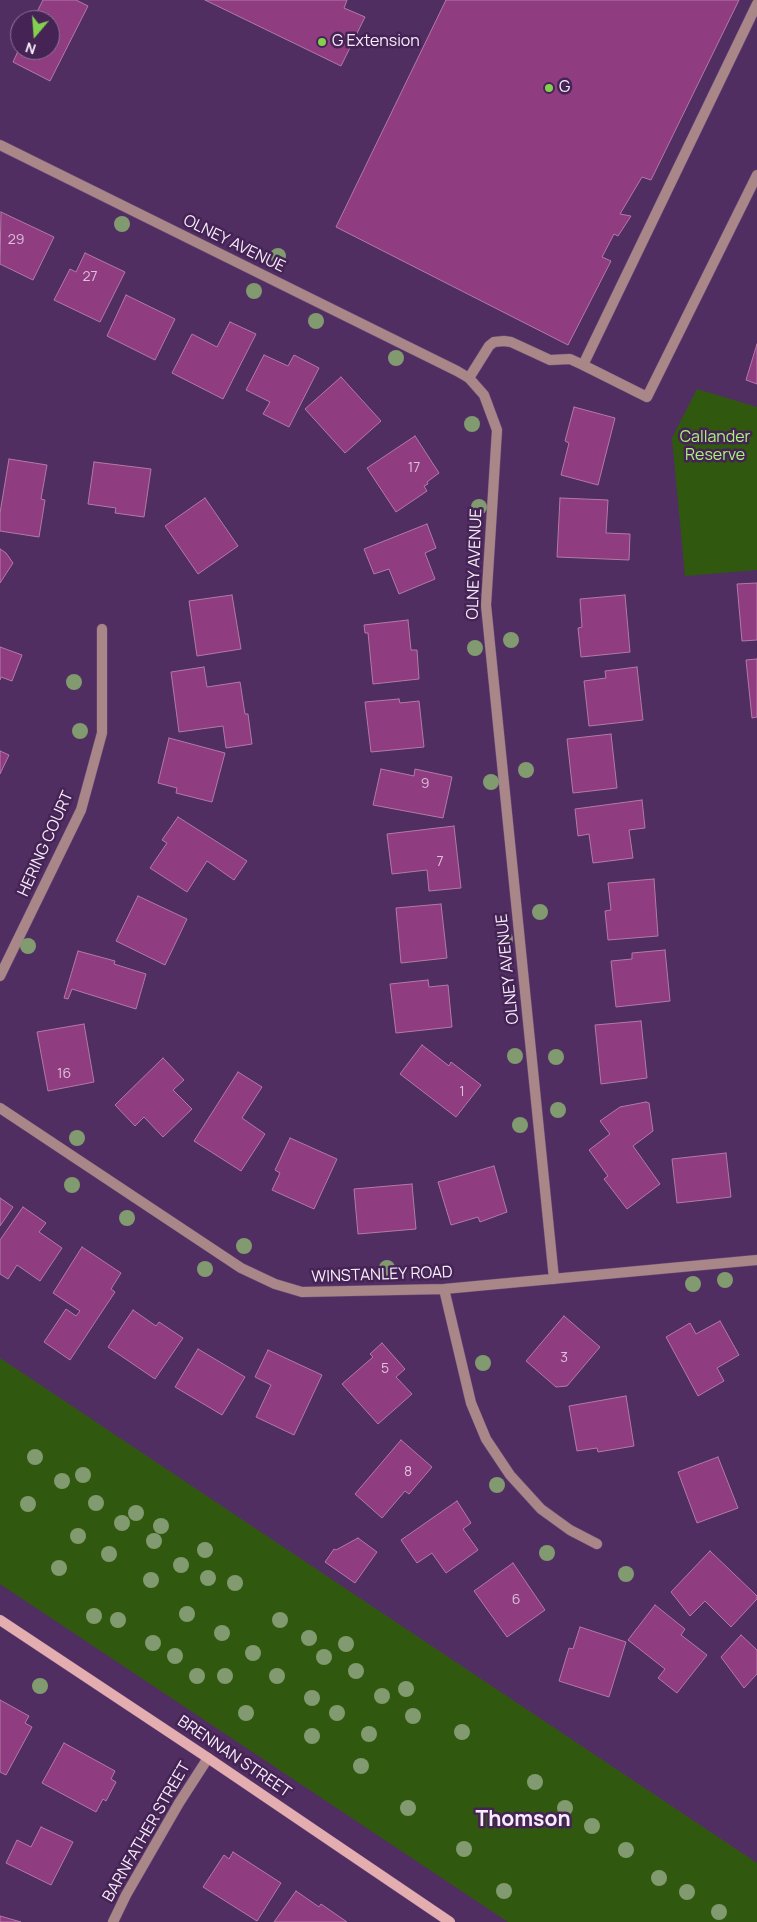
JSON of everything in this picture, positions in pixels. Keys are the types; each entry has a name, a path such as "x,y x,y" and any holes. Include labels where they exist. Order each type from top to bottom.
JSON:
{"main road":[{"name":"BRENNAN STREET","path":"0,1620 450,1922"}],"street":[{"path":"583,365 757,4"},
{"name":"OLNEY AVENUE","path":"0,145 470,378 484,395 497,430 486,605 554,1279"},
{"path":"470,378 489,346 494,342 504,340 550,360 570,359 647,397 757,176"},
{"name":"HERING COURT","path":"0,976 81,810 102,733 102,629"},
{"name":"WINSTANLEY ROAD","path":"0,1108 241,1268 275,1284 302,1292 444,1289 757,1260"},
{"path":"444,1289 470,1403 486,1439 510,1475 541,1509 570,1530 597,1544"},
{"name":"BARNFATHER STREET","path":"113,1922 126,1895 170,1819 208,1758"}],"green space":[{"name":"Callander Reserve","path":"697,389 757,407 757,570 685,576 672,438"},
{"path":"0,1358 757,1863 757,1922 508,1922 0,1584"}],"building":[{"path":"43,0 76,0 88,6 50,81 13,62 14,60 60,60 60,10 38,10"},
{"name":"G Extension","path":"205,0 347,0 344,8 365,17 341,66"},
{"name":"G","path":"446,0 739,0 651,180 642,177 620,214 631,216 618,236 614,234 602,257 611,261 568,345 336,227"},
{"path":"1,212 54,237 33,280 0,264"},
{"path":"85,253 125,272 100,322 54,300 70,269 76,272"},
{"path":"126,295 175,319 155,360 107,336"},
{"path":"230,322 256,334 223,399 172,373 192,334 217,347"},
{"path":"757,344 757,384 746,380"},
{"path":"264,355 288,366 294,355 319,368 289,427 263,414 270,402 246,390"},
{"path":"341,377 381,421 345,453 305,409"},
{"path":"574,407 615,418 598,485 561,475 569,443 565,441"},
{"path":"415,436 439,473 424,486 427,491 396,512 367,468"},
{"path":"9,459 47,465 41,499 45,500 39,537 0,531 0,513"},
{"path":"94,462 151,469 144,517 115,513 116,508 88,504"},
{"path":"205,498 238,546 198,574 165,526"},
{"path":"560,498 608,500 606,533 630,534 629,560 557,557"},
{"path":"427,524 436,548 425,553 435,579 399,594 389,569 374,574 364,549"},
{"path":"0,549 6,553 13,563 0,583"},
{"path":"757,583 757,640 742,641 737,584"},
{"path":"232,595 241,649 197,656 189,601"},
{"path":"625,595 630,652 581,657 578,628 582,627 580,599"},
{"path":"408,620 411,650 417,650 419,679 373,684 368,633 365,633 364,625"},
{"path":"0,647 22,655 12,681 1,677 0,680"},
{"path":"757,659 757,717 752,718 746,660"},
{"path":"204,667 207,687 240,682 245,714 248,714 252,744 226,748 223,726 179,732 171,672"},
{"path":"637,667 643,720 589,726 584,681 606,678 605,671"},
{"path":"399,699 400,703 419,701 424,747 371,752 365,702"},
{"path":"611,734 617,788 573,793 567,739"},
{"path":"169,738 225,753 212,802 176,793 177,788 158,783"},
{"path":"0,751 9,755 0,774"},
{"path":"381,769 414,776 415,769 452,777 443,818 373,805"},
{"path":"642,800 645,828 629,830 633,858 593,863 589,834 578,836 575,809"},
{"path":"178,817 247,861 234,880 207,861 187,892 150,868 167,843 162,840"},
{"path":"454,826 461,888 429,891 427,870 392,874 387,834"},
{"path":"654,879 658,936 608,940 605,911 611,910 608,883"},
{"path":"138,896 187,919 165,965 116,941"},
{"path":"441,904 447,958 401,963 396,908"},
{"path":"665,950 670,1001 616,1007 611,961 632,959 632,953"},
{"path":"78,951 115,961 114,964 146,974 136,1009 72,989 68,999 64,998"},
{"path":"428,980 429,987 448,985 452,1027 396,1033 390,984"},
{"path":"641,1021 647,1078 601,1084 595,1025"},
{"path":"84,1024 94,1082 48,1091 37,1032"},
{"path":"422,1045 449,1066 451,1062 481,1085 456,1117 400,1074"},
{"path":"163,1058 184,1080 173,1090 192,1109 163,1137 144,1117 135,1126 115,1105"},
{"path":"238,1072 262,1087 242,1118 265,1134 241,1171 194,1141"},
{"path":"649,1103 653,1131 633,1146 660,1184 627,1209 604,1179 608,1176 589,1150 610,1134 600,1121 620,1107"},
{"path":"290,1138 337,1159 314,1209 272,1190 280,1173 275,1170"},
{"path":"726,1153 731,1197 677,1203 672,1159"},
{"path":"494,1166 507,1212 480,1222 478,1217 451,1225 438,1182"},
{"path":"412,1184 416,1229 358,1234 354,1189"},
{"path":"0,1198 13,1207 0,1226"},
{"path":"23,1207 46,1223 39,1232 62,1248 40,1281 17,1265 8,1279 0,1274 0,1240"},
{"path":"82,1247 121,1273 111,1289 115,1292 70,1360 44,1342 66,1309 76,1316 80,1311 53,1293"},
{"path":"133,1310 156,1326 159,1322 183,1338 155,1379 108,1347"},
{"path":"564,1316 600,1347 567,1386 556,1387 526,1361"},
{"path":"720,1321 739,1355 717,1368 724,1381 698,1396 666,1337 690,1323 696,1334"},
{"path":"382,1343 405,1369 396,1377 412,1394 378,1424 342,1384 373,1357 370,1354"},
{"path":"198,1349 245,1377 222,1415 175,1387"},
{"path":"268,1350 322,1375 294,1435 256,1417 271,1385 255,1377"},
{"path":"626,1396 634,1446 598,1452 597,1448 577,1451 569,1406"},
{"path":"401,1440 432,1467 409,1494 405,1491 382,1518 355,1494"},
{"path":"718,1457 738,1508 697,1523 678,1472"},
{"path":"457,1501 471,1523 463,1529 478,1550 446,1573 432,1553 417,1563 401,1540"},
{"path":"358,1538 377,1552 355,1583 325,1562 334,1549 336,1550"},
{"path":"710,1551 757,1596 757,1599 731,1627 705,1601 690,1616 671,1592"},
{"path":"513,1563 545,1610 507,1637 474,1591"},
{"path":"655,1605 685,1629 681,1635 707,1655 677,1693 658,1678 665,1669 628,1640"},
{"path":"580,1627 626,1642 609,1697 559,1681 569,1648 573,1649"},
{"path":"741,1635 757,1650 757,1674 744,1688 721,1657"},
{"path":"0,1700 29,1716 25,1723 32,1727 6,1775 0,1772"},
{"path":"64,1743 115,1771 111,1779 116,1782 106,1801 103,1799 96,1812 42,1783"},
{"path":"41,1827 73,1842 51,1885 6,1863 17,1840 31,1847"},
{"path":"233,1852 281,1883 257,1921 203,1887 224,1855 229,1859"},
{"path":"296,1891 319,1907 321,1904 347,1922 274,1922"},
{"path":"0,1916 21,1922 0,1922"}],"place":[{"name":"G Extension","path":"322,42"},
{"name":"G","path":"549,88"}],"district":[{"name":"Thomson","path":"523,1820"}]}
